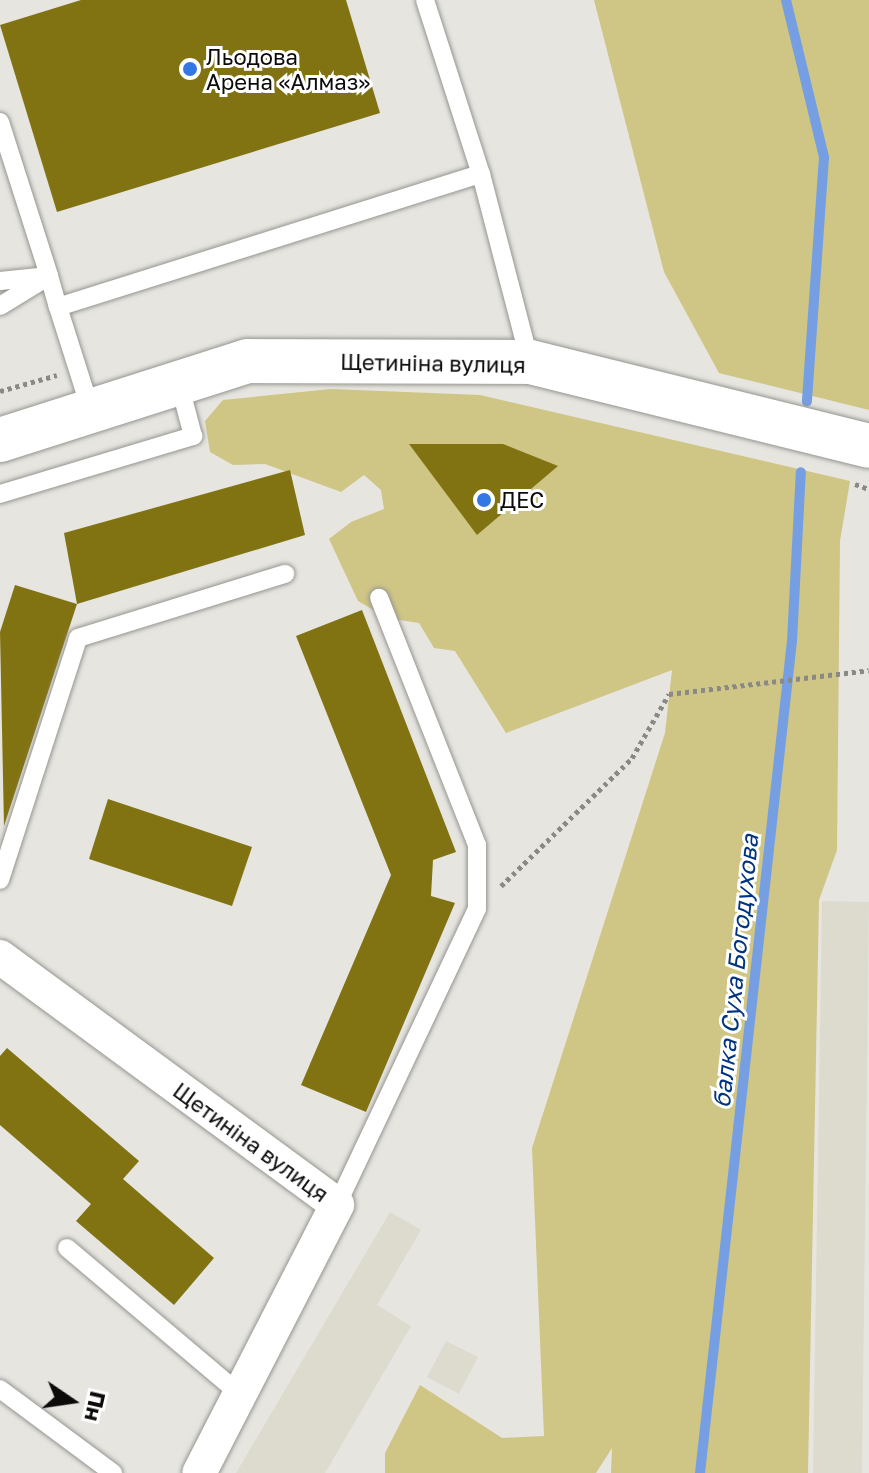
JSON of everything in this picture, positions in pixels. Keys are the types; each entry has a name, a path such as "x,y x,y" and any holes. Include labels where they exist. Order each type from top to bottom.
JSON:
{"street":[{"name":"Щетиніна вулиця","path":"0,440 248,361 530,362 869,446"},
{"name":"Щетиніна вулиця","path":"0,957 337,1205 242,1396 199,1473"}],"lane":[{"path":"425,0 481,174 530,362"},
{"path":"0,122 91,411"},
{"path":"58,307 481,174"},
{"path":"0,281 49,276"},
{"path":"0,306 49,276"},
{"path":"0,494 193,436 179,383"},
{"path":"0,880 78,638 285,574"},
{"path":"337,1205 477,909 477,845 379,598"},
{"path":"67,1248 242,1396"},
{"path":"0,1389 113,1473"}],"path":[{"path":"0,391 61,374 56,361"},
{"path":"477,909 632,758 669,694 869,670"}],"shaded area":[{"path":"594,0 869,0 869,410 719,373 664,272"},
{"path":"331,389 480,395 850,481 840,541 837,850 819,900 808,1473 611,1473 612,1448 596,1473 385,1473 385,1453 420,1385 502,1438 544,1436 532,1148 665,733 672,670 506,733 455,651 434,648 419,623 387,618 358,601 329,539 351,522 384,509 381,490 364,475 341,492 265,464 233,465 210,452 205,421 223,400"},
{"path":"822,901 869,902 862,1473 813,1473"},
{"path":"390,1212 421,1230 377,1305 411,1326 325,1473 236,1473"},
{"path":"446,1341 478,1357 459,1394 427,1377"}],"building":[{"name":"Льодова Арена «Алмаз»","path":"81,0 346,0 380,113 57,212 0,25"},
{"name":"ДЕС","path":"409,444 503,444 558,466 477,535"},
{"path":"290,470 305,535 77,604 64,533"},
{"path":"15,585 77,604 4,826 0,632"},
{"path":"362,610 456,852 433,860 431,896 455,903 366,1112 301,1085 391,875 296,636"},
{"path":"108,799 252,847 232,906 89,859"},
{"path":"7,1048 139,1161 123,1179 214,1258 174,1305 76,1221 91,1204 0,1125 0,1056"}],"waterway":[{"name":"балка Суха Богодухова","path":"786,0 824,157 807,401"},
{"name":"балка Суха Богодухова","path":"700,1473 792,641 801,472"}],"place":[{"name":"Льодова Арена «Алмаз»","path":"190,69"},
{"name":"ДЕС","path":"484,500"}]}
